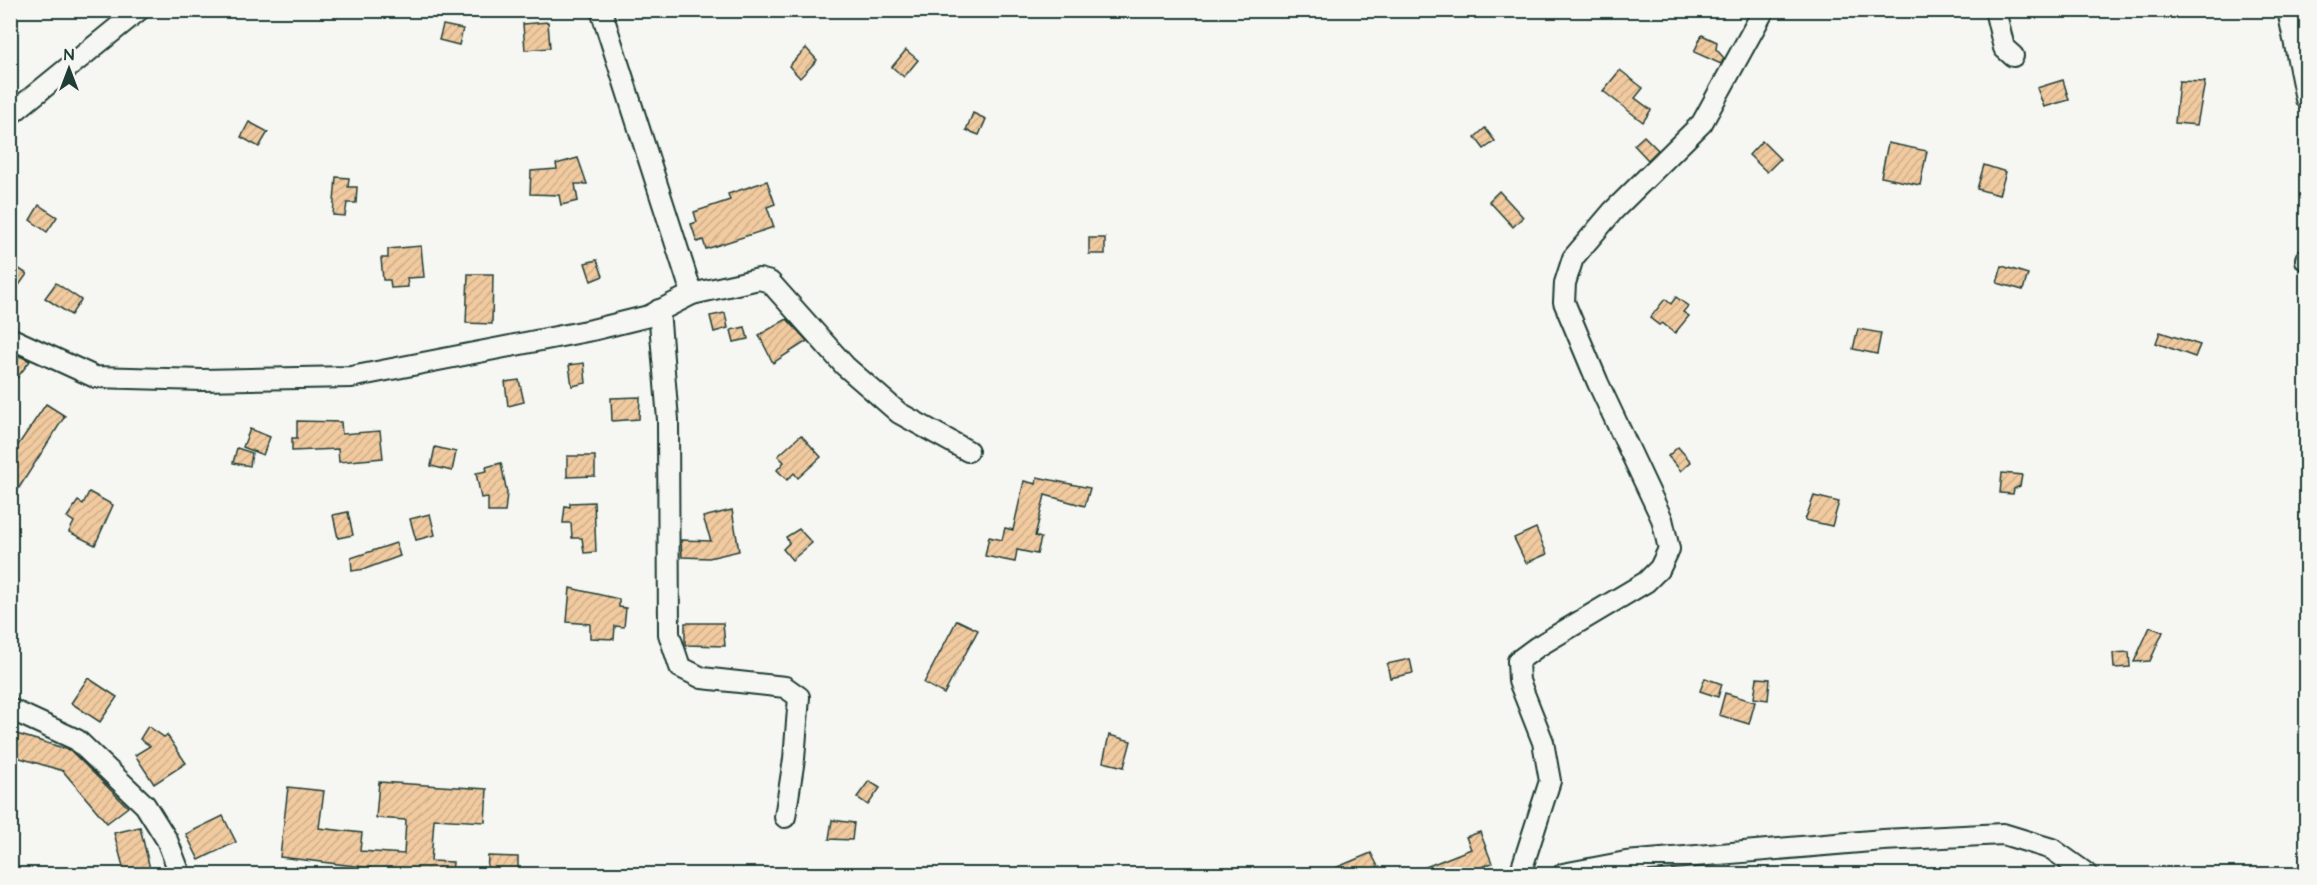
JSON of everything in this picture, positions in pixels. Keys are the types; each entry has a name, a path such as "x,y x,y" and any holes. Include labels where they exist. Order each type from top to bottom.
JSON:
{"street":[{"path":"10,115 140,10"},
{"path":"601,10 692,294"},
{"path":"1520,874 1550,781 1543,742 1519,681 1518,661 1536,647 1646,582 1660,568 1670,549 1662,519 1598,382 1564,302 1565,283 1573,258 1606,219 1702,123 1764,10"},
{"path":"1995,10 2004,48 2013,56"},
{"path":"2288,10 2307,99"},
{"path":"10,338 95,377 202,380 351,377 592,330 659,310 692,294 759,279 771,282 844,366 899,413 968,451"},
{"path":"659,310 668,420 669,634 680,668 702,678 785,687 800,697 785,817"},
{"path":"10,709 77,740 145,805 167,840 180,874"},
{"path":"1563,874 1626,862 1883,840 2003,834 2052,849 2088,874"}],"building":[{"path":"548,22 550,48 525,50 523,24"},
{"path":"443,25 463,29 459,45 439,40"},
{"path":"1702,35 1717,42 1716,49 1724,58 1721,64 1694,52"},
{"path":"806,48 817,60 800,78 789,66"},
{"path":"906,50 918,60 904,77 892,67"},
{"path":"1620,70 1643,88 1635,98 1651,110 1643,122 1603,91"},
{"path":"2063,80 2069,100 2044,107 2037,88"},
{"path":"2179,81 2205,82 2197,125 2175,123"},
{"path":"973,113 986,119 979,135 966,130"},
{"path":"249,122 268,132 259,147 241,137"},
{"path":"1485,128 1495,141 1484,149 1475,137"},
{"path":"1644,136 1658,150 1648,160 1634,145"},
{"path":"1762,141 1780,159 1767,172 1749,155"},
{"path":"1888,143 1927,151 1920,185 1881,177"},
{"path":"578,158 587,184 575,184 578,201 561,205 559,195 530,194 531,171 557,169 556,164"},
{"path":"1984,165 2006,172 1999,195 1977,189"},
{"path":"336,177 349,178 348,187 357,187 356,203 347,203 345,216 333,215"},
{"path":"767,181 775,204 767,207 774,227 706,249 703,240 697,242 691,224 697,222 694,212 730,200 728,194"},
{"path":"1499,191 1523,217 1513,227 1489,201"},
{"path":"39,205 57,217 47,232 30,220"},
{"path":"1089,238 1105,238 1105,254 1089,254"},
{"path":"421,246 424,277 407,278 408,287 391,288 390,280 383,280 381,258 388,258 388,249"},
{"path":"597,260 603,276 591,281 585,263"},
{"path":"10,263 27,274 10,298"},
{"path":"2002,266 2028,274 2023,290 1997,283"},
{"path":"468,274 493,274 492,324 466,323"},
{"path":"56,283 81,300 71,315 45,298"},
{"path":"1676,297 1688,306 1683,312 1689,316 1675,333 1662,323 1659,325 1650,318 1665,299 1671,304"},
{"path":"725,313 728,328 714,332 710,316"},
{"path":"787,319 807,341 773,363 759,335"},
{"path":"745,327 748,339 734,342 731,330"},
{"path":"1858,329 1881,333 1877,354 1853,349"},
{"path":"2160,332 2200,345 2195,357 2156,343"},
{"path":"10,351 30,361 10,387"},
{"path":"584,363 586,383 572,386 569,365"},
{"path":"519,380 524,402 508,406 505,382"},
{"path":"640,397 639,419 612,421 611,398"},
{"path":"46,404 65,416 10,502 10,457"},
{"path":"297,421 341,422 342,434 380,431 383,458 339,462 338,449 292,451 292,438 297,438"},
{"path":"250,429 270,437 263,455 243,447"},
{"path":"801,435 821,457 798,478 794,473 787,480 777,470 784,462 778,456"},
{"path":"435,447 456,452 452,471 431,466"},
{"path":"1678,447 1691,462 1681,471 1668,456"},
{"path":"237,448 252,453 250,466 233,463"},
{"path":"567,456 595,456 595,476 567,477"},
{"path":"501,463 507,493 505,512 488,512 488,497 481,498 476,473 487,471 486,467"},
{"path":"2002,473 2022,475 2020,486 2014,489 2013,494 2000,493"},
{"path":"1037,477 1090,488 1085,506 1045,495 1035,536 1041,538 1037,554 1017,550 1015,562 985,556 989,537 1002,540 1005,528 1013,530 1024,481 1036,484"},
{"path":"89,492 113,505 95,545 69,532 74,522 67,517 78,501 83,504"},
{"path":"1814,496 1839,502 1832,526 1805,520"},
{"path":"594,502 596,552 584,553 582,538 572,538 571,523 563,523 565,506 570,507 570,503"},
{"path":"732,510 739,551 709,558 682,557 681,540 711,541 703,517"},
{"path":"348,512 353,535 338,538 333,515"},
{"path":"430,514 435,535 416,540 410,519"},
{"path":"1536,528 1547,554 1526,563 1514,538"},
{"path":"799,529 812,543 792,560 783,549 789,543 786,537"},
{"path":"396,543 400,556 365,569 352,571 351,558"},
{"path":"570,588 619,599 619,607 626,608 624,627 615,626 614,639 590,638 590,624 567,622"},
{"path":"957,620 978,630 944,694 924,683"},
{"path":"685,623 723,623 725,646 685,645"},
{"path":"2150,627 2163,632 2150,661 2134,662"},
{"path":"2129,652 2130,667 2114,668 2113,653"},
{"path":"1410,659 1413,673 1390,678 1387,664"},
{"path":"88,678 117,697 100,722 71,703"},
{"path":"1705,678 1722,684 1718,697 1700,691"},
{"path":"1757,678 1770,679 1768,700 1754,698"},
{"path":"1725,693 1755,702 1749,724 1719,715"},
{"path":"148,726 164,737 167,735 186,763 154,784 135,755 150,746 140,739"},
{"path":"10,732 70,750 128,807 107,823 63,771 10,755"},
{"path":"1109,735 1131,741 1124,767 1103,762"},
{"path":"869,781 880,788 868,805 857,797"},
{"path":"379,782 487,789 485,822 434,819 431,861 453,862 452,874 370,874 371,868 280,857 288,787 324,791 319,828 362,833 360,851 404,854 406,820 376,818"},
{"path":"223,816 236,842 199,860 186,834"},
{"path":"832,820 854,823 852,840 829,839"},
{"path":"140,827 150,869 125,874 114,833"},
{"path":"1480,832 1492,863 1464,874 1408,874 1471,849 1466,837"},
{"path":"1371,853 1382,874 1321,874"},
{"path":"488,856 518,857 518,874 487,874"}]}
